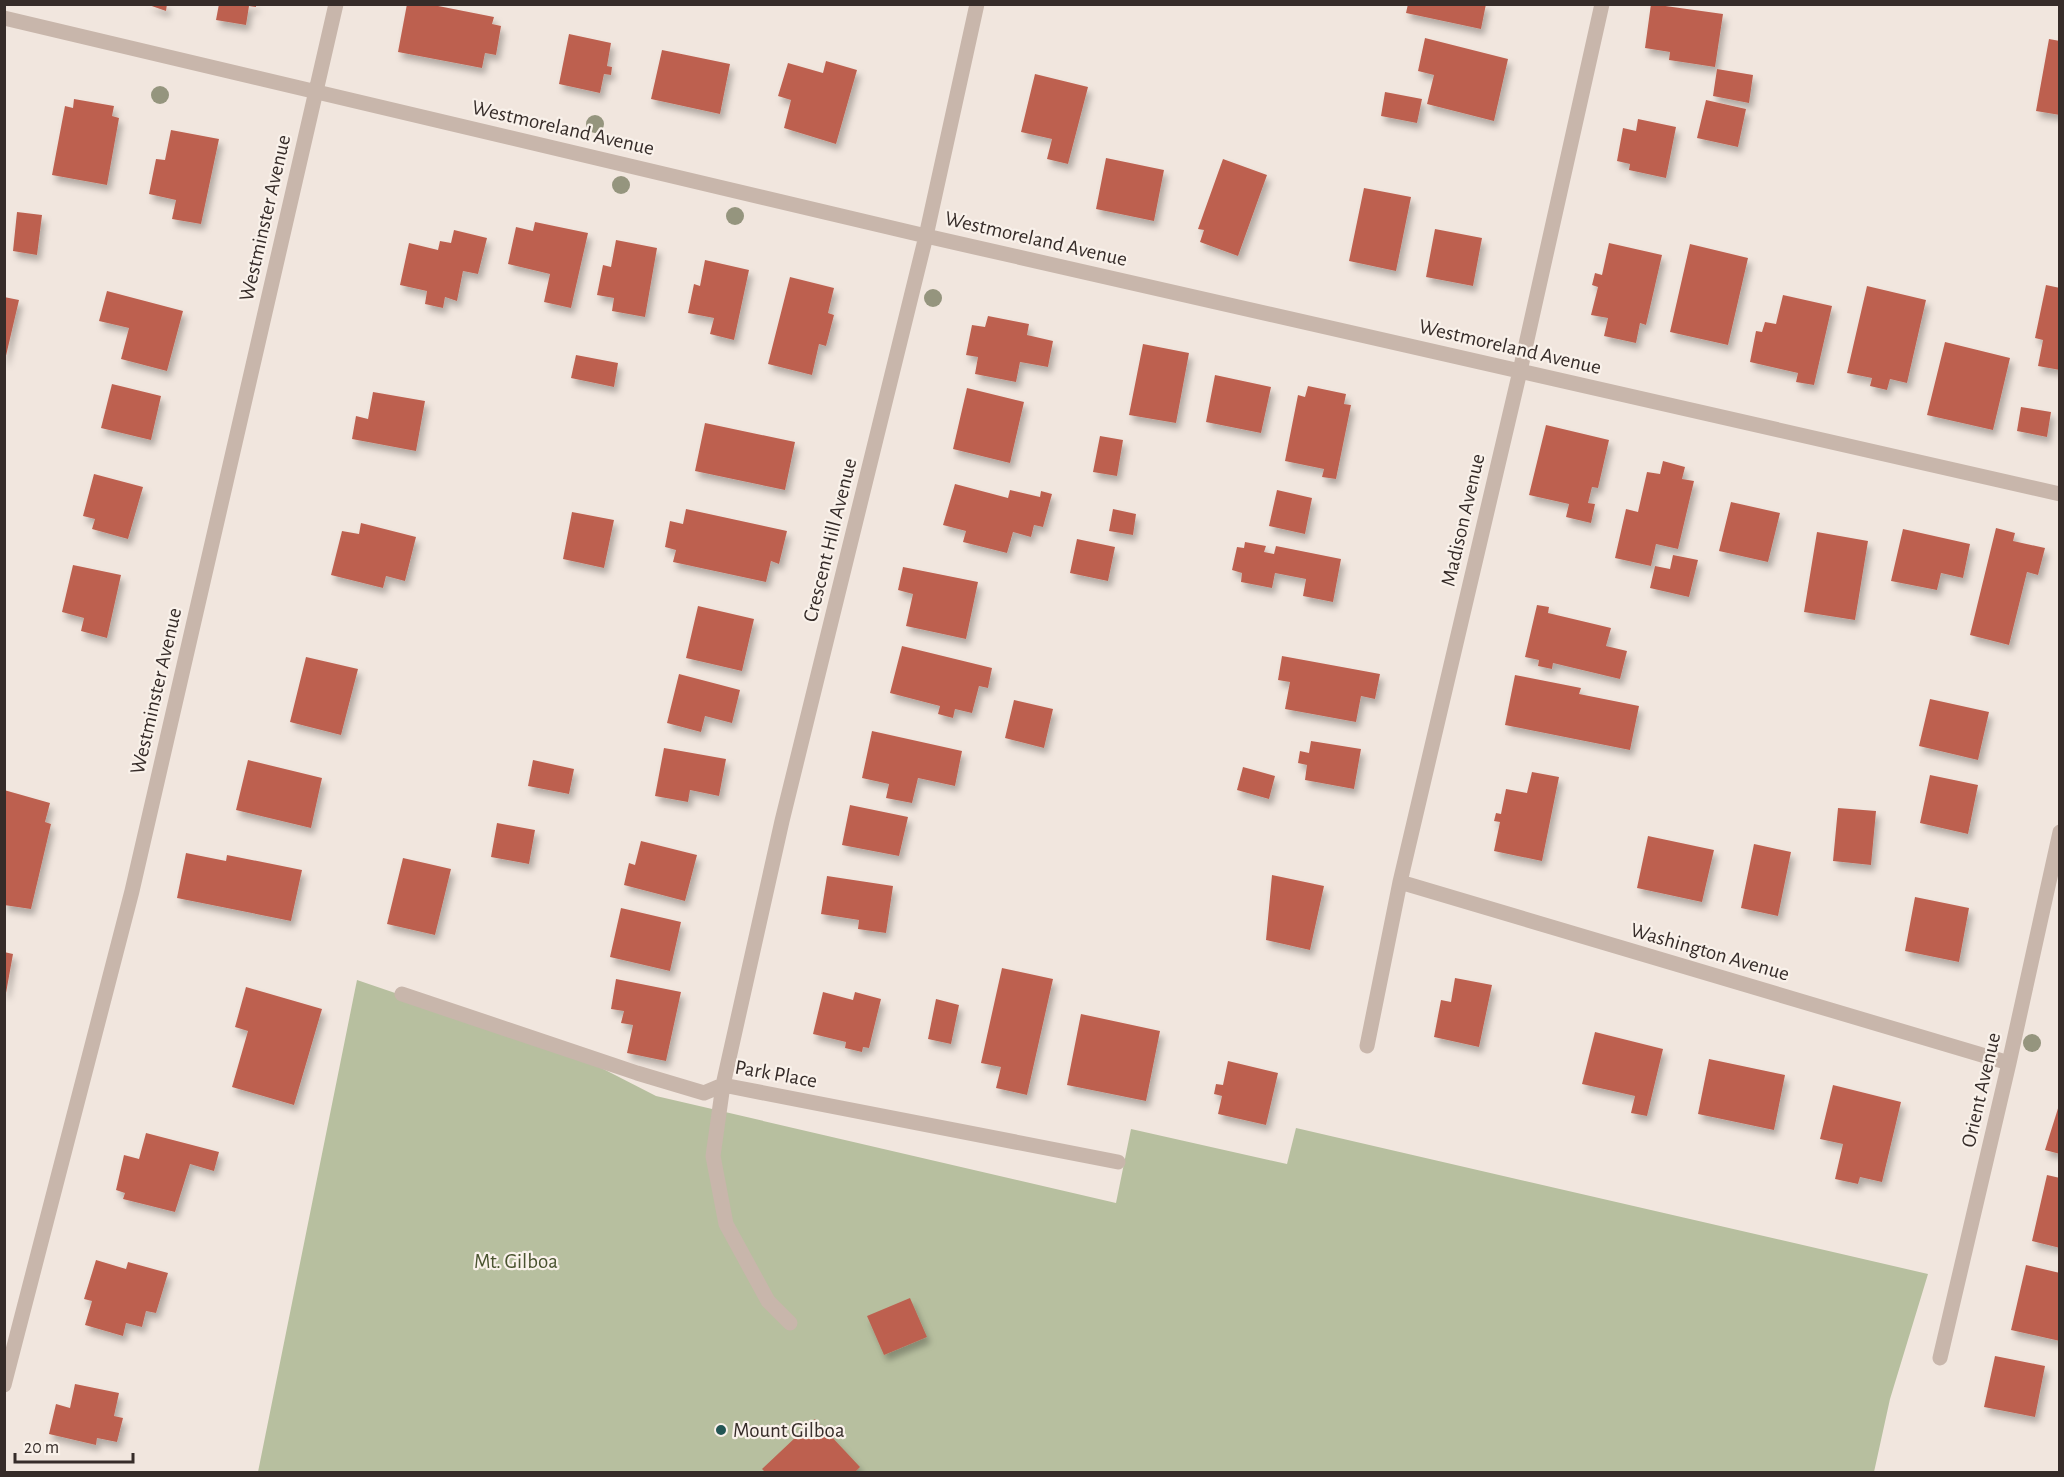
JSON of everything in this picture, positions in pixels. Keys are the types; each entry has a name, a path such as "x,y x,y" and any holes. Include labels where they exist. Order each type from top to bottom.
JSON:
{"street":[{"name":"Westminster Avenue","path":"4,1385 132,891 336,4"},
{"name":"Crescent Hill Avenue","path":"790,1323 768,1301 726,1224 713,1156 723,1085 782,821 926,236 977,4"},
{"name":"Madison Avenue","path":"1367,1046 1400,882 1520,371 1602,4"},
{"name":"Westmoreland Avenue","path":"4,18 926,236 2060,494"},
{"name":"Orient Avenue","path":"1940,1358 2060,832"},
{"name":"Washington Avenue","path":"1400,882 2009,1063"},
{"name":"Park Place","path":"402,994 637,1073 704,1093 723,1085 1118,1162"}],"green space":[{"name":"Mt. Gilboa","path":"357,980 574,1054 656,1096 1116,1203 1131,1129 1287,1164 1296,1128 1928,1274 1890,1399 1874,1472 258,1472"}],"building":[{"path":"146,4 167,4 166,11"},
{"path":"219,4 256,4 256,7 249,6 246,25 216,20"},
{"path":"407,4 428,4 494,17 492,24 501,26 496,55 485,53 482,68 398,52"},
{"path":"1408,4 1486,4 1481,29 1406,13"},
{"path":"1651,4 1723,14 1715,67 1669,60 1670,52 1645,48"},
{"path":"569,34 611,43 607,66 612,67 611,75 604,74 600,93 559,84"},
{"path":"1425,38 1508,59 1494,121 1427,104 1434,75 1418,71"},
{"path":"2049,39 2060,41 2060,115 2036,111"},
{"path":"662,50 730,64 720,114 651,99"},
{"path":"826,61 857,70 836,144 784,128 791,100 778,96 788,63 823,73"},
{"path":"1717,69 1753,75 1749,103 1713,96"},
{"path":"1035,74 1088,87 1068,164 1047,159 1052,139 1021,132"},
{"path":"1385,92 1422,99 1417,123 1381,116"},
{"path":"74,99 114,106 112,116 119,118 107,185 52,175 65,106 73,108"},
{"path":"1706,100 1746,109 1738,147 1697,138"},
{"path":"1638,119 1676,127 1666,178 1629,170 1630,164 1617,161 1623,128 1636,131"},
{"path":"171,130 219,139 201,224 172,219 176,200 149,194 156,159 165,160"},
{"path":"1106,158 1164,170 1154,221 1096,209"},
{"path":"1223,159 1267,175 1238,256 1200,242 1204,230 1198,229"},
{"path":"1364,188 1411,197 1396,271 1349,261"},
{"path":"17,212 42,215 37,255 13,251"},
{"path":"535,222 588,233 571,308 544,302 550,274 508,264 516,227 533,231"},
{"path":"1435,229 1482,238 1473,286 1426,277"},
{"path":"454,230 487,238 478,274 463,271 457,301 445,297 443,308 425,304 427,291 400,285 409,243 438,250 440,241 451,243"},
{"path":"616,240 657,248 645,317 612,311 614,298 597,295 603,265 611,267"},
{"path":"1609,243 1662,255 1646,325 1640,323 1636,343 1604,336 1608,318 1591,315 1598,287 1592,285 1595,273 1602,275"},
{"path":"1690,244 1748,258 1728,345 1670,332"},
{"path":"705,260 749,270 734,340 710,334 714,318 688,313 694,284 700,286"},
{"path":"790,277 834,288 828,313 834,315 826,346 819,344 812,375 768,364"},
{"path":"2046,285 2060,288 2060,370 2038,366 2043,340 2035,338"},
{"path":"1867,286 1926,300 1907,383 1890,379 1887,390 1870,386 1872,378 1847,373"},
{"path":"107,291 183,311 167,371 121,359 129,328 99,321"},
{"path":"1783,295 1832,306 1814,385 1796,382 1798,373 1750,362 1756,331 1762,332 1765,322 1776,324"},
{"path":"4,297 19,300 5,360 4,360"},
{"path":"988,316 1029,324 1027,335 1053,341 1048,367 1020,362 1016,382 975,374 978,357 966,355 972,325 985,327"},
{"path":"1945,342 2010,358 1993,430 1927,415"},
{"path":"1143,344 1189,353 1176,423 1129,415"},
{"path":"576,355 618,363 614,387 571,378"},
{"path":"1215,375 1271,387 1261,433 1206,422"},
{"path":"112,384 161,396 151,440 101,428"},
{"path":"1308,386 1346,394 1344,404 1351,405 1336,479 1322,477 1324,469 1285,461 1298,395 1305,397"},
{"path":"967,388 1024,402 1010,463 953,449"},
{"path":"373,392 425,401 416,451 352,439 356,416 368,419"},
{"path":"2021,407 2051,412 2047,437 2017,431"},
{"path":"705,423 795,442 785,490 695,471"},
{"path":"1546,425 1609,440 1598,488 1592,487 1588,503 1595,504 1591,523 1566,517 1569,504 1529,495"},
{"path":"1100,436 1123,440 1117,476 1093,472"},
{"path":"1663,461 1685,467 1682,479 1694,481 1678,549 1656,544 1651,566 1615,558 1626,509 1638,512 1647,472 1660,474"},
{"path":"94,474 143,487 128,539 92,529 95,519 83,516"},
{"path":"955,484 1008,498 1010,490 1040,497 1041,491 1052,494 1043,527 1034,525 1031,537 1013,532 1007,553 963,542 966,531 943,525"},
{"path":"1277,490 1312,498 1305,534 1269,526"},
{"path":"1731,502 1780,513 1768,562 1719,551"},
{"path":"686,509 787,531 779,564 771,561 766,582 673,562 676,550 665,547 670,521 683,524"},
{"path":"1113,509 1136,514 1133,535 1109,531"},
{"path":"572,512 614,520 604,568 563,559"},
{"path":"361,523 416,537 405,581 386,576 383,588 331,575 342,531 359,534"},
{"path":"1996,528 2015,533 2013,541 2045,548 2038,575 2027,572 2009,645 1970,635"},
{"path":"1903,529 1970,544 1963,578 1941,573 1937,590 1891,581"},
{"path":"1817,532 1868,541 1855,620 1804,612"},
{"path":"1077,539 1115,547 1108,581 1070,573"},
{"path":"1245,542 1266,546 1264,552 1274,554 1276,546 1341,559 1333,602 1303,596 1306,579 1275,573 1272,588 1241,582 1242,573 1232,570 1237,547 1244,548"},
{"path":"1673,555 1698,560 1689,597 1650,588 1655,566 1670,569"},
{"path":"73,565 121,575 107,638 81,631 84,618 62,612"},
{"path":"903,567 978,582 966,639 906,626 913,594 898,590"},
{"path":"1537,605 1549,607 1548,613 1611,628 1606,646 1627,651 1620,679 1553,663 1552,669 1538,666 1539,660 1525,657"},
{"path":"698,606 754,619 742,671 686,658"},
{"path":"902,646 992,668 988,688 979,686 972,713 955,709 953,718 938,714 940,706 890,693"},
{"path":"1282,656 1380,674 1375,699 1361,696 1356,722 1285,709 1290,682 1278,680"},
{"path":"306,657 358,669 341,735 290,722"},
{"path":"679,674 740,690 732,723 705,716 701,732 667,723"},
{"path":"1515,675 1581,688 1579,694 1639,706 1630,750 1505,725"},
{"path":"1930,699 1989,712 1978,760 1919,746"},
{"path":"1014,700 1053,709 1044,748 1005,738"},
{"path":"872,731 962,751 955,786 918,778 912,803 886,798 889,784 862,778"},
{"path":"1311,741 1361,749 1354,789 1305,780 1307,765 1298,763 1300,751 1309,753"},
{"path":"664,748 726,759 719,796 690,790 688,802 655,796"},
{"path":"248,760 322,778 311,828 236,810"},
{"path":"533,760 574,769 569,794 528,786"},
{"path":"1243,767 1275,776 1269,799 1237,790"},
{"path":"1532,772 1559,777 1542,861 1494,851 1500,822 1494,821 1496,813 1501,814 1506,789 1527,793"},
{"path":"1930,775 1978,785 1968,834 1920,823"},
{"path":"4,790 50,803 45,822 51,824 31,909 4,905"},
{"path":"850,805 908,817 899,856 842,845"},
{"path":"1838,808 1876,811 1871,865 1833,861"},
{"path":"497,823 535,830 529,864 491,857"},
{"path":"1648,836 1714,850 1702,902 1637,888"},
{"path":"641,841 697,855 685,901 624,885 629,863 635,865"},
{"path":"1754,844 1791,852 1778,916 1741,908"},
{"path":"186,853 226,861 227,855 302,870 291,921 177,898"},
{"path":"403,858 451,869 435,935 387,924"},
{"path":"1272,875 1324,886 1310,950 1266,940"},
{"path":"827,876 893,886 886,933 858,929 859,920 821,914"},
{"path":"1915,897 1969,908 1959,962 1905,951"},
{"path":"621,908 681,922 670,971 610,957"},
{"path":"4,952 13,954 6,993 4,993"},
{"path":"1002,968 1053,979 1027,1095 996,1088 1001,1067 981,1063"},
{"path":"1455,978 1492,985 1479,1047 1434,1037 1441,1000 1451,1002"},
{"path":"616,979 681,992 666,1061 627,1053 633,1025 621,1023 624,1011 611,1009"},
{"path":"246,987 322,1009 294,1105 232,1087 248,1031 235,1027"},
{"path":"823,992 853,1000 855,992 881,999 869,1048 863,1047 862,1052 845,1048 846,1042 813,1034"},
{"path":"936,999 959,1005 951,1044 928,1039"},
{"path":"1081,1014 1160,1031 1146,1101 1067,1085"},
{"path":"1595,1032 1663,1049 1647,1116 1631,1113 1635,1096 1582,1084"},
{"path":"1709,1059 1785,1075 1774,1130 1698,1114"},
{"path":"1228,1061 1278,1073 1266,1125 1218,1114 1222,1096 1214,1094 1216,1084 1223,1085"},
{"path":"1833,1085 1901,1102 1882,1182 1860,1177 1858,1184 1835,1179 1843,1144 1820,1139"},
{"path":"2060,1102 2060,1154 2045,1150"},
{"path":"146,1133 219,1152 214,1171 190,1164 175,1212 123,1199 125,1193 116,1190 124,1155 139,1159"},
{"path":"2047,1175 2060,1178 2060,1248 2032,1241"},
{"path":"96,1260 126,1269 128,1262 168,1273 156,1313 146,1311 142,1327 126,1323 123,1336 85,1325 92,1301 84,1299"},
{"path":"2026,1265 2060,1273 2060,1341 2011,1330"},
{"path":"910,1298 927,1337 884,1355 867,1316"},
{"path":"1995,1356 2045,1366 2035,1417 1984,1407"},
{"path":"75,1384 119,1393 114,1416 123,1418 117,1442 97,1438 96,1445 49,1434 56,1404 70,1408"},
{"path":"815,1419 860,1467 855,1472 765,1472 762,1469"}],"place":[{"name":"Mount Gilboa","path":"721,1430"}]}
